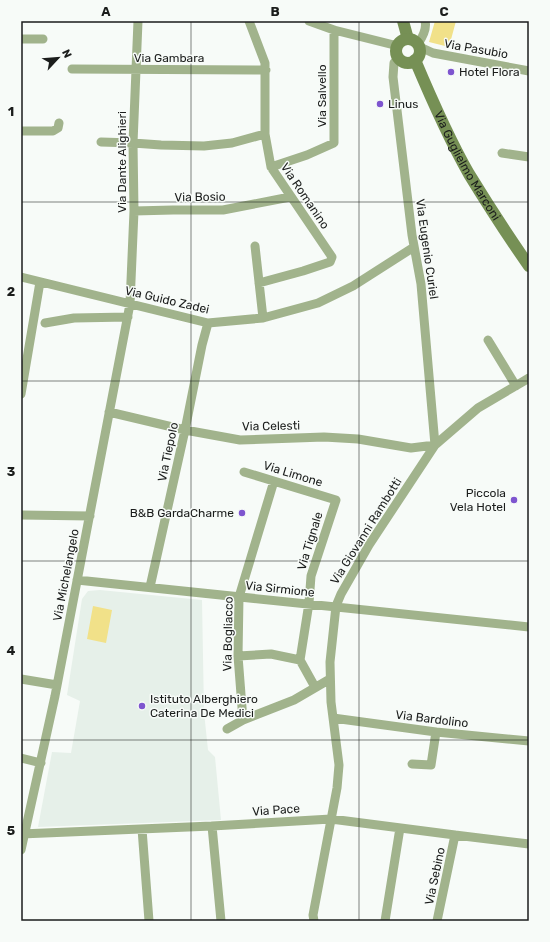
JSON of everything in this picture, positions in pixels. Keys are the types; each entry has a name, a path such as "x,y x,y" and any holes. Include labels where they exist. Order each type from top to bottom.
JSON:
{"main road":[{"path":"402,21 415,44 420,55 415,60 408,63 405,62 398,52 402,41 415,44"},
{"name":"Via Guglielmo Marconi","path":"415,60 433,101 468,172 512,243 529,266"}],"street":[{"name":"Via Dante Alighieri","path":"130,304 134,211 133,142 138,21"},
{"name":"Via Romanino","path":"249,21 265,63 265,134 271,167 332,258 330,262 259,282"},
{"path":"309,21 398,52"},
{"path":"415,44 421,39 426,25 424,21"},
{"name":"Via Salvello","path":"271,167 318,151 334,143 334,30"},
{"path":"21,39 43,39"},
{"name":"Via Pasubio","path":"415,44 434,53 529,71"},
{"name":"Via Eugenio Curiel","path":"398,52 394,63 393,77 414,247 421,284 435,445"},
{"name":"Via Gambara","path":"72,69 266,70"},
{"path":"21,131 53,131 58,128 59,123"},
{"path":"101,142 133,142 161,145 204,146 232,143 265,134"},
{"path":"502,153 529,158"},
{"name":"Via Bosio","path":"134,211 223,210 290,197"},
{"path":"255,246 263,318"},
{"name":"Via Guido Zadei","path":"21,277 208,323 263,318 318,303 353,286 414,247"},
{"path":"21,394 40,282"},
{"name":"Via Michelangelo","path":"21,850 23,834 41,763 57,686 130,304"},
{"path":"45,323 74,318 128,317"},
{"name":"Via Tiepolo","path":"150,586 208,323"},
{"path":"488,340 516,386"},
{"name":"Via Giovanni Rambotti","path":"314,921 313,916 337,788 339,765 331,702 330,679 330,662 336,606 341,594 369,545 435,445 478,408 529,378"},
{"name":"Via Celesti","path":"109,412 185,430 240,440 324,437 358,439 411,448 435,445"},
{"name":"Via Limone","path":"244,472 336,500"},
{"name":"Via Bogliacco","path":"242,720 238,656 239,597 274,481"},
{"name":"Via Tignale","path":"300,660 309,603 311,576 336,500"},
{"path":"21,515 90,516"},
{"name":"Via Sirmione","path":"77,580 150,586 239,597 309,603 529,627"},
{"path":"238,656 271,654 300,660 315,687"},
{"path":"21,679 57,686"},
{"path":"228,730 242,720 294,700 330,679"},
{"name":"Via Bardolino","path":"333,718 436,732 529,741"},
{"path":"412,764 431,765 436,732"},
{"path":"21,758 41,763"},
{"name":"Via Pace","path":"23,834 212,826 331,819 455,836 529,844"},
{"path":"212,826 221,921"},
{"path":"385,921 400,828"},
{"path":"142,829 149,921"},
{"name":"Via Sebino","path":"438,921 455,836"}],"shaded area":[{"path":"435,21 456,21 449,47 429,42"},
{"name":"Istituto Alberghiero Caterina De Medici","path":"100,590 202,600 204,712 208,750 215,757 221,820 38,827 52,752 71,753 80,701 67,695 82,599 88,591"},
{"path":"93,606 112,610 106,643 87,639"}],"place":[{"name":"Hotel Flora","path":"451,72"},
{"name":"Linus","path":"380,104"},
{"name":"Piccola Vela Hotel","path":"514,500"},
{"name":"B&B GardaCharme","path":"242,513"},
{"name":"Istituto Alberghiero Caterina De Medici","path":"142,706"}]}
